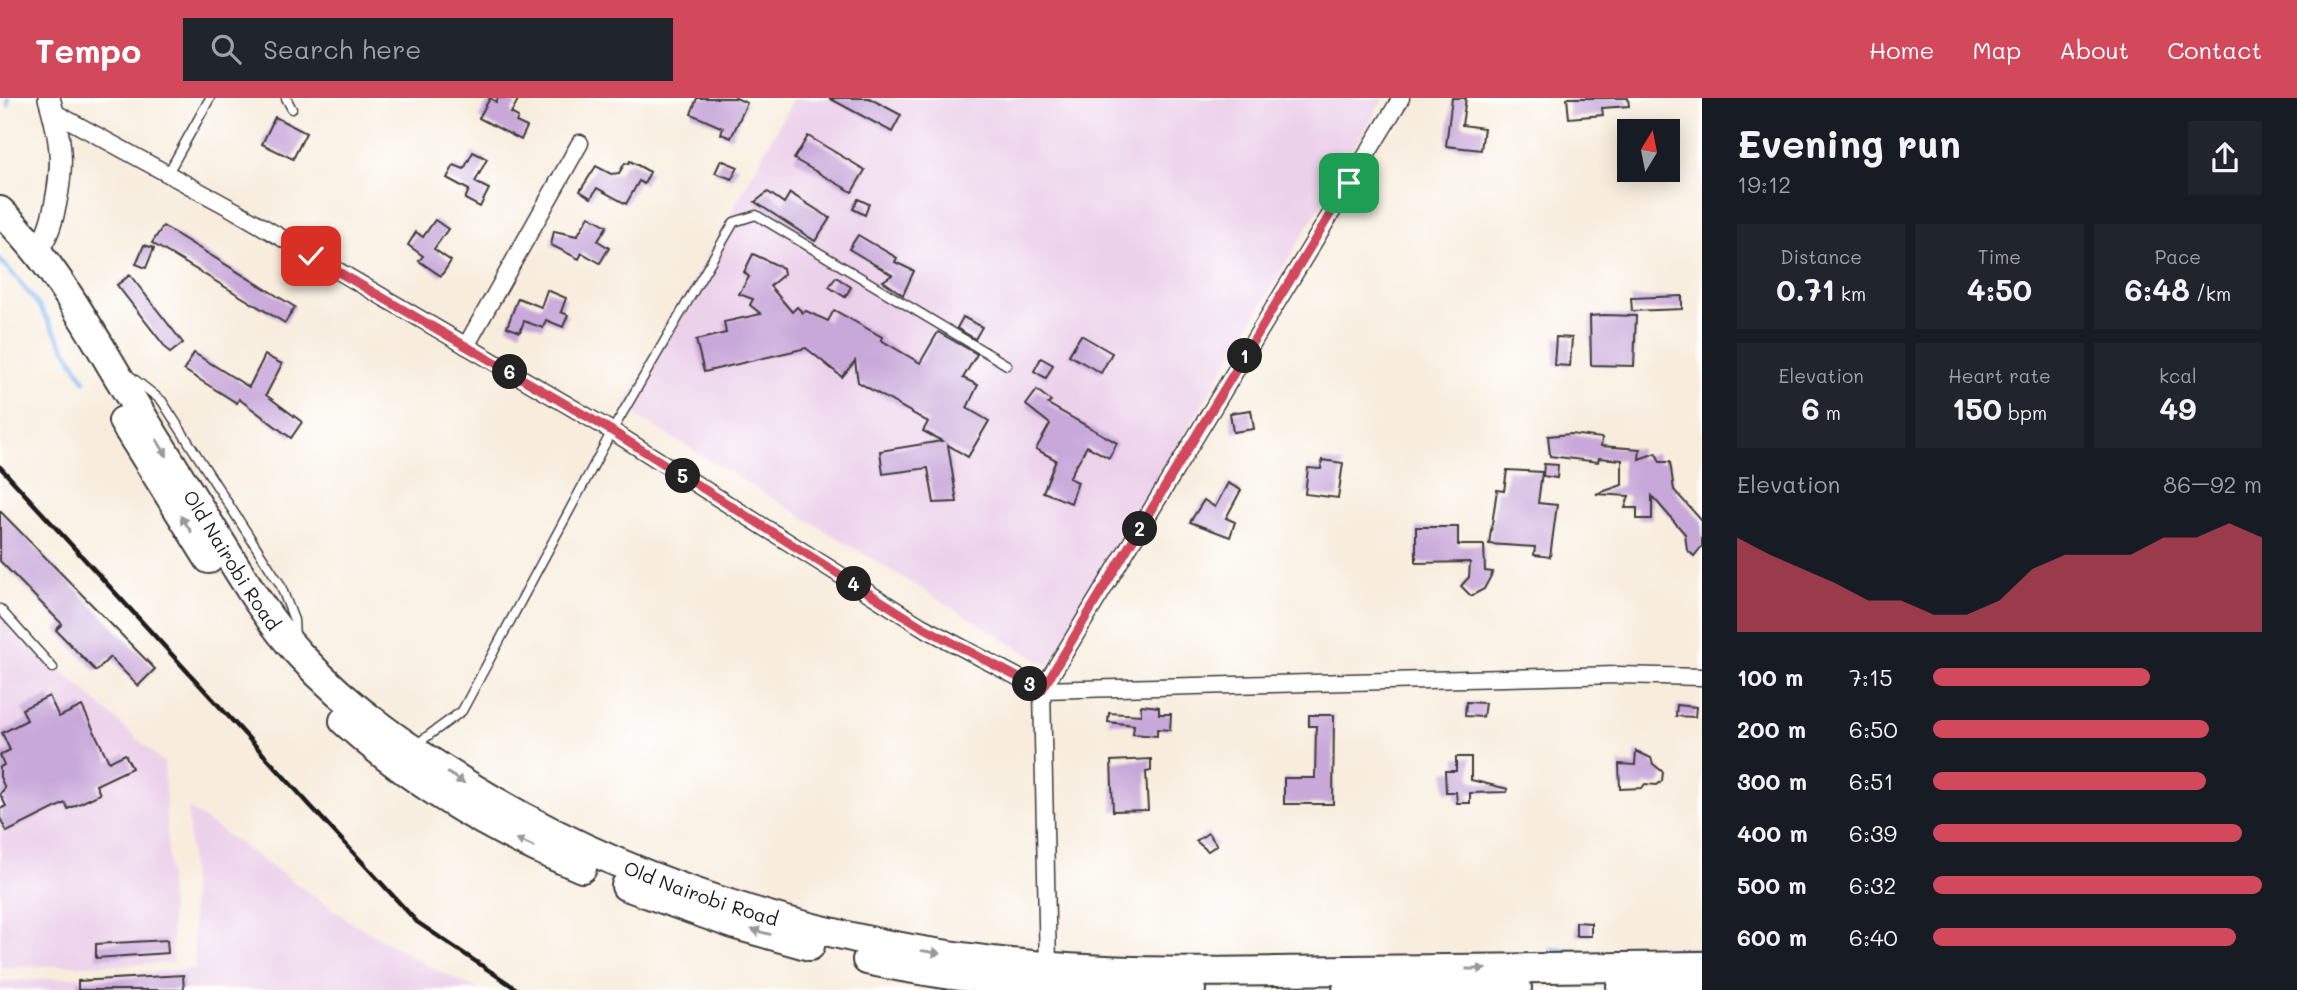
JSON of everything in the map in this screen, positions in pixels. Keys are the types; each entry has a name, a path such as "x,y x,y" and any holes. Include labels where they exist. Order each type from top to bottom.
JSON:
{"highway":[{"name":"Old Nairobi Road","path":"0,211 22,232 82,316 244,579 296,651 349,704 411,749 545,830 585,850 665,881 862,940 928,952 1048,967 1213,971 1702,966"},
{"name":"Old Nairobi Road","path":"0,237 39,283 171,501 234,597 291,670 373,747 449,803 542,851 665,901 736,925 854,957 952,976 1053,988 1191,990"},
{"path":"1347,990 1702,986"}],"main road":[{"path":"35,250 42,246 53,218 60,153 51,105"}],"street":[{"path":"1048,967 1042,690 1401,98"},
{"path":"51,105 612,431 921,626 1042,690 1617,675 1702,677"},
{"path":"466,346 580,143"}],"lane":[{"path":"168,173 192,125 210,98"},
{"path":"286,98 292,109"},
{"path":"411,749 462,710 612,431 734,222 756,215 1007,365"},
{"path":"0,609 53,668"}],"shaded area":[{"path":"794,98 1384,98 1048,666 624,408"},
{"path":"0,602 60,669 164,763 173,963 0,967"},
{"path":"188,808 348,920 433,969 480,990 0,990 0,982 195,969"}],"building":[{"path":"490,98 496,102 498,98 519,98 511,113 518,117 516,122 527,127 521,140 479,118"},
{"path":"697,98 736,98 747,103 731,138 721,134 723,128 691,114"},
{"path":"829,98 869,98 901,115 892,132"},
{"path":"1452,98 1466,98 1462,125 1484,128 1481,150 1446,146"},
{"path":"1567,98 1628,98 1629,106 1602,108 1603,115 1569,118"},
{"path":"275,117 306,133 293,159 262,144"},
{"path":"808,136 865,170 852,192 794,159"},
{"path":"473,152 487,159 475,182 489,189 480,207 465,199 469,190 447,178 454,165 464,169"},
{"path":"721,160 738,167 732,179 715,173"},
{"path":"630,161 650,172 644,184 639,181 626,204 597,188 591,198 580,191 596,166 611,174 619,173 625,163"},
{"path":"768,192 784,203 790,193 830,218 815,241 755,202"},
{"path":"858,199 869,204 865,215 853,209"},
{"path":"589,216 607,226 598,241 609,248 600,263 582,253 579,259 551,245 554,231 577,236"},
{"path":"435,220 448,229 434,249 451,261 441,276 419,261 423,256 408,245 416,232 423,237"},
{"path":"163,226 295,307 285,323 152,243"},
{"path":"858,235 897,258 895,262 914,271 903,295 883,281 892,275 849,249"},
{"path":"144,245 154,248 146,268 136,264"},
{"path":"753,254 783,268 784,274 770,286 792,312 797,307 803,313 806,311 828,321 834,310 882,337 881,340 920,363 938,332 977,354 963,378 978,385 967,408 989,421 968,457 948,445 957,502 934,503 928,468 883,474 880,451 942,441 923,431 928,422 858,382 855,361 842,377 806,348 704,372 696,340 726,333 724,322 761,314 750,305 753,299 739,294 749,277 744,272"},
{"path":"130,275 183,343 170,353 117,285"},
{"path":"836,277 851,287 845,297 829,287"},
{"path":"547,290 566,298 561,312 568,315 563,327 546,320 543,328 524,321 520,332 507,327 518,298 541,307"},
{"path":"1682,296 1682,309 1632,311 1631,298"},
{"path":"1590,316 1636,316 1634,366 1591,365"},
{"path":"963,317 982,327 975,339 957,328"},
{"path":"1081,335 1112,353 1101,373 1069,355"},
{"path":"1556,337 1572,338 1570,366 1554,365"},
{"path":"194,353 249,387 265,355 282,364 266,395 302,422 291,438 239,399 237,403 184,370"},
{"path":"1041,358 1053,365 1046,378 1034,371"},
{"path":"1037,390 1051,401 1048,404 1117,443 1109,458 1087,446 1069,478 1078,482 1071,503 1043,492 1056,460 1036,449 1050,424 1026,405"},
{"path":"1251,410 1254,429 1233,432 1230,413"},
{"path":"1571,434 1602,438 1601,446 1640,449 1639,459 1656,453 1660,462 1670,462 1674,490 1702,521 1702,546 1694,556 1687,550 1685,534 1652,496 1652,519 1637,519 1637,508 1625,508 1629,496 1596,494 1622,485 1622,460 1599,458 1598,462 1550,456 1548,436"},
{"path":"1322,460 1343,463 1338,498 1305,494 1308,468 1321,469"},
{"path":"1544,464 1558,465 1557,478 1543,476"},
{"path":"1507,470 1542,472 1538,503 1557,505 1550,557 1534,555 1535,547 1489,544 1497,490 1504,491"},
{"path":"1228,483 1241,490 1226,518 1235,522 1230,537 1190,522 1204,500 1215,507"},
{"path":"0,511 155,669 138,686 110,657 96,671 56,630 62,624 0,561"},
{"path":"1416,527 1458,527 1458,545 1484,545 1485,571 1493,572 1484,589 1471,596 1461,586 1469,577 1470,562 1416,563"},
{"path":"49,696 59,717 82,706 109,762 125,754 132,768 96,785 100,794 68,809 65,803 7,832 0,818 0,809 6,806 0,794 5,788 0,777 0,767 4,765 0,755 10,750 2,733 27,720 22,709"},
{"path":"1466,702 1485,703 1483,717 1465,716"},
{"path":"1141,705 1159,707 1159,714 1171,714 1170,730 1157,729 1157,736 1133,734 1134,725 1108,722 1109,713 1141,715"},
{"path":"1677,705 1696,707 1695,717 1676,716"},
{"path":"1309,715 1334,715 1333,804 1284,804 1284,778 1315,778 1316,726 1309,726"},
{"path":"1636,751 1651,758 1653,764 1663,772 1662,781 1657,785 1645,784 1642,788 1620,789 1619,764 1635,765"},
{"path":"1456,757 1471,757 1471,780 1508,789 1507,792 1470,793 1470,803 1457,803 1456,792 1446,792 1445,771 1456,771"},
{"path":"1151,759 1151,771 1146,772 1148,810 1113,811 1111,761"},
{"path":"1208,833 1217,845 1208,851 1196,841"},
{"path":"1576,922 1591,923 1591,936 1576,936"},
{"path":"167,940 168,953 96,958 96,944"},
{"path":"183,975 184,990 78,990 78,981"}],"waterway":[{"path":"8,98 8,105"},
{"path":"0,260 17,278"},
{"path":"19,281 39,306 85,381"},
{"path":"1550,949 1581,951"},
{"path":"1618,951 1702,950"}],"railway":[{"path":"0,467 417,922 518,990"}],"route":[{"path":"311,256 612,431 921,626 1042,690 1349,183"}]}
